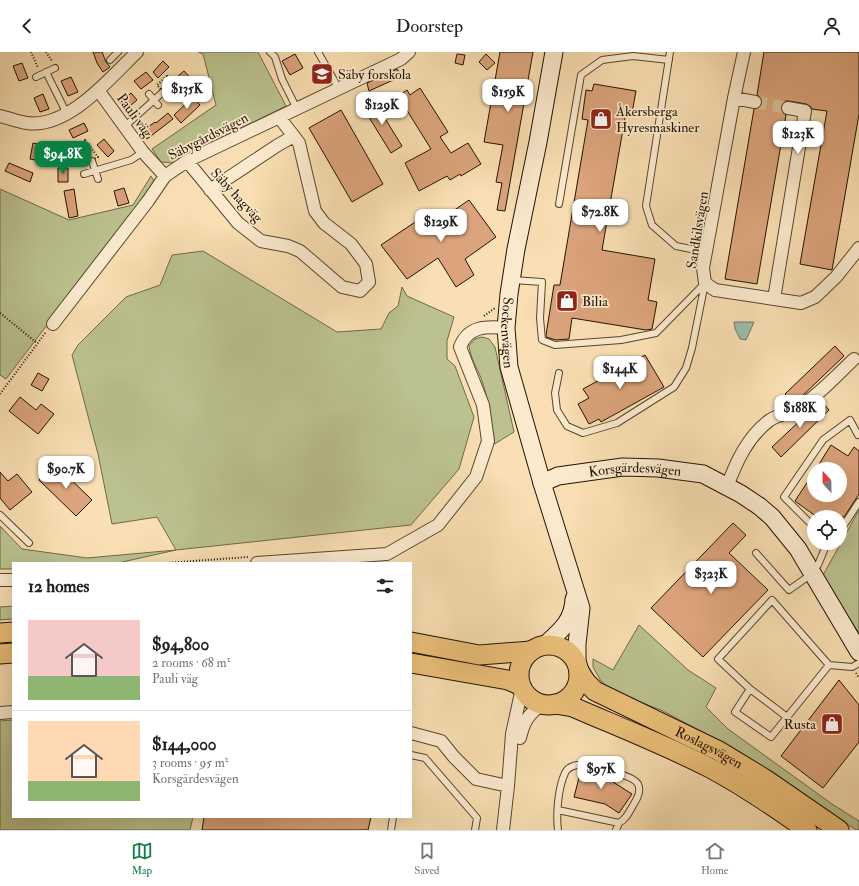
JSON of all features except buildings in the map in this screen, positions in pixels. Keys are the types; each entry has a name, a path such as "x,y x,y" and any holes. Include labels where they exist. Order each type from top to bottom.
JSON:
{"main road":[{"path":"0,633 12,632"},
{"path":"412,642 479,655 558,646 564,649 574,659 578,668 578,684 576,689 567,699 549,704 530,698 521,686 508,680 412,663"},
{"path":"521,686 520,668 526,656 538,648"},
{"path":"0,654 12,653"},
{"name":"Roslagsvägen","path":"578,668 586,682 595,691 719,751 765,779 839,830"},
{"name":"Roslagsvägen","path":"549,704 573,707 678,752 742,786 807,830"}],"street":[{"name":"Säbygårdsvägen","path":"53,324 148,201 164,176 187,161 401,59 409,52"},
{"name":"Sockenvägen","path":"554,52 511,280 506,328 509,367 542,483 581,608 577,644 578,668"},
{"name":"Sandkilsvägen","path":"744,52 734,98 703,268 705,283 715,290 801,303 816,297 836,277 859,248"},
{"name":"Pauli väg","path":"0,116 27,124 57,119 67,114 98,90 133,53"},
{"name":"Pauli väg","path":"98,90 143,152 164,176"},
{"path":"734,98 756,102"},
{"path":"774,298 805,111 788,108"},
{"name":"Säby hagväg","path":"187,161 238,223 261,241 300,250 342,287 360,291 369,282 366,264 351,244 324,223 315,211 299,143 280,117"},
{"path":"210,190 294,136"},
{"path":"271,562 387,554 438,525 476,477 488,441 483,404 460,347 463,339 476,329 492,327 506,328"},
{"path":"727,487 744,450 754,434 771,420 797,409 815,395 854,359"},
{"name":"Korsgärdesvägen","path":"542,483 558,476 623,467 651,467 703,474 727,487 759,506 772,518 798,549 812,572 855,659"},
{"path":"0,580 12,580"},
{"name":"Sockenvägen","path":"538,648 568,622 574,605 574,584"},
{"path":"503,830 512,734 521,686"},
{"path":"508,786 523,724 532,712 549,704"},
{"path":"0,713 12,712"},
{"path":"412,733 441,741 454,757 476,779 508,786"}],"lane":[{"path":"110,60 118,52"},
{"path":"270,52 275,57 282,79 297,109"},
{"path":"318,52 339,89"},
{"path":"670,52 646,206 652,225 676,246 706,252"},
{"path":"559,204 581,76 602,60 633,56 668,60"},
{"path":"55,68 41,75 67,114"},
{"path":"124,127 156,102 163,92"},
{"path":"149,94 156,102"},
{"path":"84,174 131,160 143,152"},
{"path":"92,161 98,179"},
{"path":"511,280 542,282 540,318 542,340 555,345 621,340 656,333 705,283"},
{"path":"559,373 555,393 558,410 567,426 583,433 617,423 674,387 686,368 692,348 705,283"},
{"path":"807,520 784,497 823,440 850,420 858,435"},
{"path":"847,521 859,502"},
{"path":"0,515 29,543"},
{"path":"756,553 789,590 812,572 818,565 824,550"},
{"path":"787,717 750,689 718,659 772,600 829,666"},
{"path":"750,689 735,712 771,737 829,666 855,659 859,663"},
{"path":"412,755 425,758 476,818 475,830"},
{"path":"558,810 619,823 625,820 638,797 640,788 634,780 626,776 577,765 572,766 565,772 559,796 558,810 558,830"},
{"path":"391,830 393,818"},
{"path":"616,830 619,823"}],"path":[{"path":"31,52 41,75"},
{"path":"46,52 55,68"},
{"path":"0,313 37,343"},
{"path":"480,317 487,315"},
{"path":"0,394 37,343 53,324"},
{"path":"855,659 859,678"}],"green space":[{"path":"198,52 258,52 286,106 173,163 161,162 152,149 216,105 203,54"},
{"path":"151,176 155,183 6,379 0,375 0,189 69,220 133,205"},
{"path":"203,251 337,332 381,329 389,313 398,306 402,287 407,296 454,317 447,341 447,359 455,366 474,417 459,469 411,525 176,550 157,517 112,524 98,454 72,355 78,345 126,297 160,285 172,255"},
{"path":"482,337 489,339 495,347 514,432 493,445 486,394 481,378 472,359 469,346 475,339"},
{"path":"859,510 859,633 822,577 837,550 847,550 847,532"},
{"path":"0,526 22,549 87,558 176,550 122,562 12,562 12,569 0,569"},
{"path":"12,606 12,619 0,620 0,607"},
{"path":"639,625 688,670 716,688 706,707 728,729 832,804 859,821 859,830 856,830 727,745 661,710 614,692 601,681 593,667 593,659 613,670"},
{"path":"12,720 12,818 193,818 190,830 0,830 0,721"}],"shaded area":[{"path":"734,322 754,322 746,340 740,339 735,329"}],"tunnel":[{"path":"755,102 788,108"}],"place":[{"name":"Säby forskola","path":"322,74"},
{"name":"Åkersberga Hyresmaskiner","path":"601,119"},
{"name":"Bilia","path":"567,301"},
{"name":"Rusta","path":"832,724"}]}
